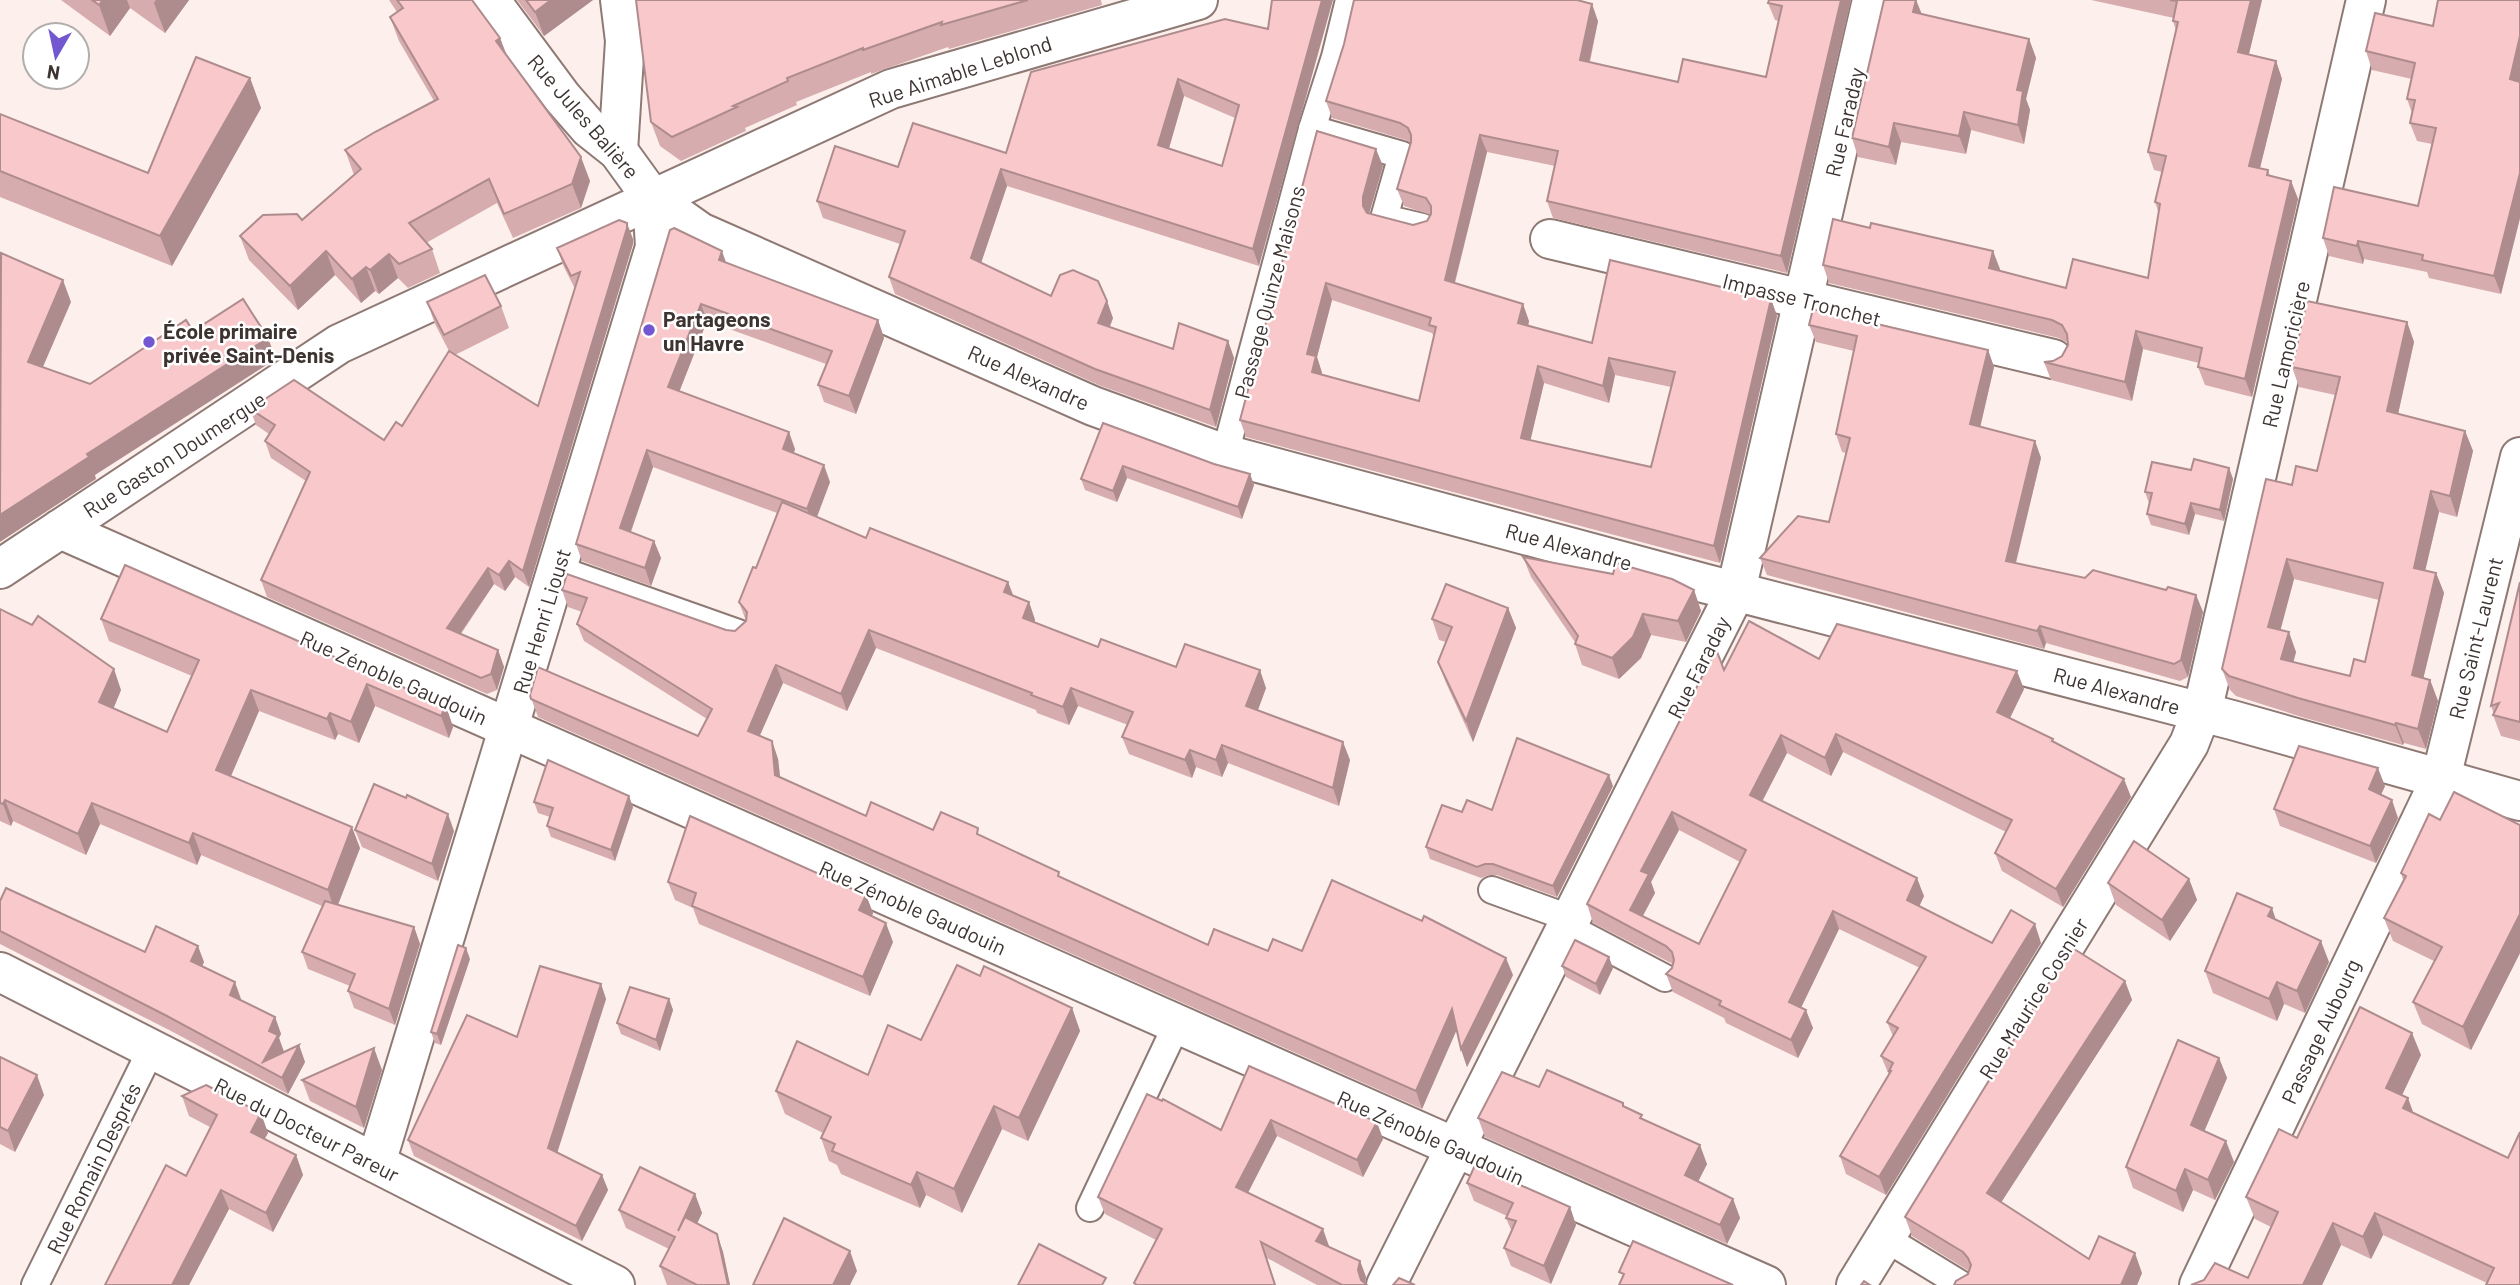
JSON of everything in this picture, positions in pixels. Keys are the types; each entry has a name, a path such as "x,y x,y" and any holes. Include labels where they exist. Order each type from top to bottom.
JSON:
{"street":[{"name":"Rue Jules Balière","path":"490,0 562,97 589,128 618,151 652,198"},
{"path":"618,151 625,41 620,0"},
{"name":"Rue Aimable Leblond","path":"652,198 891,89 1103,14 1198,0"},
{"name":"Rue Faraday","path":"1386,1285 1736,591 1872,0"},
{"name":"Rue Lamoricière","path":"2202,710 2366,0"},
{"name":"Rue Alexandre","path":"652,198 700,232 1093,406 1225,454 1736,591 2202,710 2520,801"},
{"name":"Rue Gaston Doumergue","path":"0,569 340,344 652,198"},
{"name":"Rue Henri Lioust","path":"376,1163 655,247 652,198"},
{"name":"Impasse Tronchet","path":"1550,239 2053,359"},
{"name":"Rue Saint-Laurent","path":"2441,778 2520,457"},
{"name":"Rue Zénoble Gaudouin","path":"60,529 1766,1285"},
{"name":"Rue Maurice Cosnier","path":"1856,1285 2189,744 2202,710"},
{"name":"Passage Aubourg","path":"2199,1285 2441,778"},
{"name":"Rue du Docteur Pareur","path":"0,972 615,1285"}],"lane":[{"name":"Passage Quinze Maisons","path":"1225,454 1349,0"},
{"path":"1312,129 1402,155 1384,218 1422,227"},
{"path":"557,569 738,633"},
{"path":"1492,890 1570,923 1665,978"},
{"path":"1090,1208 1177,1024"},
{"name":"Rue Romain Després","path":"35,1285 151,1050"},
{"path":"1885,1238 1962,1285"}],"building":[{"path":"397,0 472,0 500,38 496,41 581,157 572,184 504,214 489,179 409,223 432,249 399,264 389,254 370,270 366,267 352,279 326,251 290,286 240,236 263,215 297,214 302,220 361,169 345,150 438,99 390,17 403,8"},
{"path":"526,0 551,0 535,12"},
{"path":"636,0 1028,0 941,25 942,22 863,48 787,78 788,81 672,137 651,122"},
{"path":"1272,0 1322,0 1253,249 1001,169 971,258 1051,296 1060,275 1073,270 1098,281 1107,301 1098,323 1173,349 1179,323 1228,341 1210,410 1095,369 889,277 905,231 817,201 835,146 898,167 913,123 1006,153 1031,72 1225,19 1268,29","holes":["1178,79 1239,105 1222,166 1158,145"]},
{"path":"1354,0 1577,0 1592,4 1580,60 1678,82 1683,59 1766,77 1782,6 1768,3 1769,0 1841,0 1781,256 1547,201 1558,151 1480,135 1445,280 1523,304 1518,323 1592,343 1610,260 1771,299 1714,546 1240,420 1317,131 1376,149 1363,197 1363,206 1367,213 1413,225 1427,221 1431,214 1431,206 1426,198 1397,189 1411,142 1408,128 1400,123 1326,101 1344,44","holes":["1326,283 1431,318 1429,325 1436,327 1419,401 1312,372 1316,356 1307,354","1609,358 1675,372 1651,467 1521,438 1538,366 1603,386"]},
{"path":"1884,0 1916,0 1913,12 2029,39 2017,90 2023,91 2018,125 1964,112 1959,136 1894,123 1889,147 1852,138"},
{"path":"2170,0 2251,0 2238,52 2276,61 2249,166 2268,170 2267,175 2291,181 2245,379 2198,367 2202,348 2136,331 2125,382 2044,362 2062,356 2068,345 2067,334 2062,325 2052,320 1823,265 1833,219 1870,228 1871,223 1993,251 1989,268 2066,288 2073,259 2148,278 2160,204 2155,202 2166,156 2148,152 2178,22 2173,21 2177,1"},
{"path":"2438,0 2520,0 2520,36 2510,79 2520,82 2520,173 2494,276 2422,260 2423,255 2358,241 2357,246 2323,238 2334,187 2418,206 2436,128 2410,123 2415,100 2407,99 2415,63 2366,51 2375,13 2433,26"},
{"path":"196,57 250,78 160,236 0,171 0,114 148,173"},
{"path":"619,220 627,223 627,228 523,571 509,561 499,575 488,568 447,628 498,650 491,674 481,678 261,580 310,472 265,441 275,425 250,409 294,380 384,440 396,422 402,426 449,351 538,406 580,272 571,276 557,248"},
{"path":"674,228 722,251 719,260 878,320 849,396 818,385 832,351 701,304 668,387 789,432 783,449 824,465 807,509 647,450 620,528 654,541 645,568 576,544 670,230"},
{"path":"1,253 63,280 28,362 90,384 186,320 193,331 243,299 268,338 87,454 89,457 0,515"},
{"path":"485,275 501,306 444,335 427,302"},
{"path":"2307,301 2407,322 2387,411 2465,431 2450,496 2431,491 2414,568 2436,573 2412,675 2430,680 2418,729 2298,698 2229,676 2222,669 2266,479 2292,485 2296,466 2317,471 2340,377 2292,367","holes":["2287,559 2383,583 2365,662 2354,659 2350,676 2281,659 2289,632 2268,627"]},
{"path":"1813,309 1988,350 1970,424 2035,441 2006,561 2085,578 2093,570 2166,590 2168,587 2196,595 2181,660 2174,664 2040,626 2037,631 1760,558 1798,516 1829,522 1850,438 1836,434 1857,336 1809,325"},
{"path":"1103,423 1214,464 1250,474 1238,507 1123,466 1113,491 1081,479"},
{"path":"2194,459 2229,468 2220,510 2191,503 2185,524 2147,514 2152,493 2145,492 2152,462 2191,470"},
{"path":"782,502 866,538 870,528 1008,582 1004,592 1029,602 1023,618 1098,647 1101,639 1176,667 1185,644 1260,670 1246,706 1343,742 1333,788 1222,745 1216,760 1190,750 1185,760 1122,737 1133,712 1071,688 1063,707 869,630 841,694 776,665 748,731 772,741 775,775 866,816 871,802 933,830 941,812 978,828 977,834 1059,872 1058,876 1208,945 1214,929 1268,951 1273,939 1302,951 1332,880 1422,921 1424,916 1506,958 1461,1049 1452,1009 1416,1091 531,699 538,667 698,736 712,709 577,624 587,598 562,590 567,574 735,631 746,621 747,612 739,602 753,567 756,568"},
{"path":"1523,557 1613,574 1616,563 1672,579 1694,590 1678,621 1643,614 1633,637 1612,658 1575,644 1578,636"},
{"path":"125,565 446,706 441,716 367,684 351,722 330,713 327,719 251,690 216,770 352,827 328,890 193,833 189,843 92,803 78,834 5,800 3,804 0,803 0,609 32,625 38,616 114,669 99,702 167,732 199,660 101,619"},
{"path":"2520,582 2520,722 2493,715 2499,703 2491,706"},
{"path":"1446,584 1508,608 1466,721 1438,662 1452,627 1432,619"},
{"path":"1749,621 1819,659 1837,624 2017,671 1997,712 2053,739 2052,741 2124,779 2056,889 1995,853 2012,820 1836,734 1825,758 1781,735 1750,795 1917,878 1907,900 1992,943 2011,910 2035,924 1879,1177 1840,1156 1891,1071 1893,1063 1881,1056 1898,1028 1887,1022 1926,957 1833,911 1789,1002 1806,1010 1791,1040 1719,1005 1721,1001 1666,974 1672,968 1674,960 1672,952 1666,946 1587,904 1716,649 1724,670","holes":["1672,812 1746,850 1699,944 1630,910 1649,874 1641,871"]},
{"path":"1517,738 1609,775 1553,886 1493,864 1477,867 1426,847 1442,805 1462,812 1467,800 1492,810"},
{"path":"2299,746 2378,768 2369,789 2392,800 2370,846 2274,809"},
{"path":"548,760 629,796 611,850 547,826 553,808 534,802"},
{"path":"374,784 406,798 407,795 448,814 432,864 355,830"},
{"path":"2454,792 2520,825 2520,917 2463,1027 2413,1002 2442,947 2384,918 2406,876 2401,873 2429,814 2440,820"},
{"path":"690,816 866,895 859,910 886,923 863,977 692,906 696,893 668,882"},
{"path":"2134,841 2189,879 2162,920 2108,883"},
{"path":"6,888 145,952 156,926 198,946 191,961 235,982 230,995 275,1017 269,1031 278,1035 263,1062 299,1045 282,1078 0,931 0,901"},
{"path":"2237,893 2272,908 2268,916 2321,941 2297,991 2277,982 2269,999 2205,971"},
{"path":"325,901 414,927 389,1009 348,991 355,974 302,952"},
{"path":"1575,940 1609,957 1596,984 1562,966"},
{"path":"458,945 466,948 437,1034 431,1032"},
{"path":"2071,947 2125,981 1987,1193 2089,1259 2099,1236 2135,1253 2121,1285 1954,1285 1968,1274 1971,1265 1968,1258 1963,1252 1905,1217"},
{"path":"957,965 980,976 984,966 1072,1008 1019,1118 994,1106 954,1189 917,1172 911,1185 832,1151 835,1144 821,1138 831,1117 776,1091 797,1041 868,1075 888,1025 921,1040"},
{"path":"540,966 601,984 548,1148 602,1175 576,1226 408,1140 467,1015 517,1037"},
{"path":"630,987 669,999 656,1040 617,1023"},
{"path":"2360,1007 2412,1033 2386,1088 2408,1098 2403,1108 2508,1158 2520,1132 2520,1285 2486,1285 2494,1268 2375,1213 2363,1237 2333,1223 2303,1285 2191,1285 2204,1280 2215,1263 2248,1278 2278,1212 2246,1197 2279,1129 2297,1138"},
{"path":"2178,1040 2219,1058 2191,1125 2226,1141 2208,1180 2185,1169 2176,1191 2126,1167"},
{"path":"374,1048 356,1107 302,1080"},
{"path":"0,1057 37,1075 8,1131 0,1127"},
{"path":"1249,1066 1377,1122 1357,1160 1271,1120 1236,1187 1323,1229 1316,1241 1360,1261 1358,1270 1361,1280 1367,1285 1342,1285 1261,1242 1275,1285 1134,1283 1162,1229 1098,1197 1147,1094 1162,1101 1163,1099 1221,1130"},
{"path":"1547,1070 1623,1103 1623,1106 1642,1115 1640,1118 1700,1145 1685,1175 1733,1199 1720,1225 1478,1118 1502,1072 1539,1087"},
{"path":"206,1085 261,1113 251,1132 296,1155 266,1213 221,1190 172,1285 105,1285 166,1165 186,1176 217,1115 182,1096"},
{"path":"1475,1165 1570,1207 1544,1266 1504,1248 1516,1221 1506,1218 1513,1203 1467,1183"},
{"path":"640,1167 695,1194 678,1231 685,1217 717,1234 728,1285 697,1285 660,1266 675,1237 619,1210"},
{"path":"784,1218 850,1251 833,1285 753,1285"},
{"path":"1633,1241 1733,1285 1619,1285 1624,1274 1619,1272"},
{"path":"1039,1244 1106,1278 1102,1285 1018,1285"},
{"path":"1399,1278 1415,1285 1393,1285"}],"place":[{"name":"Partageons un Havre","path":"649,330"},
{"name":"École primaire privée Saint-Denis","path":"149,342"}]}
